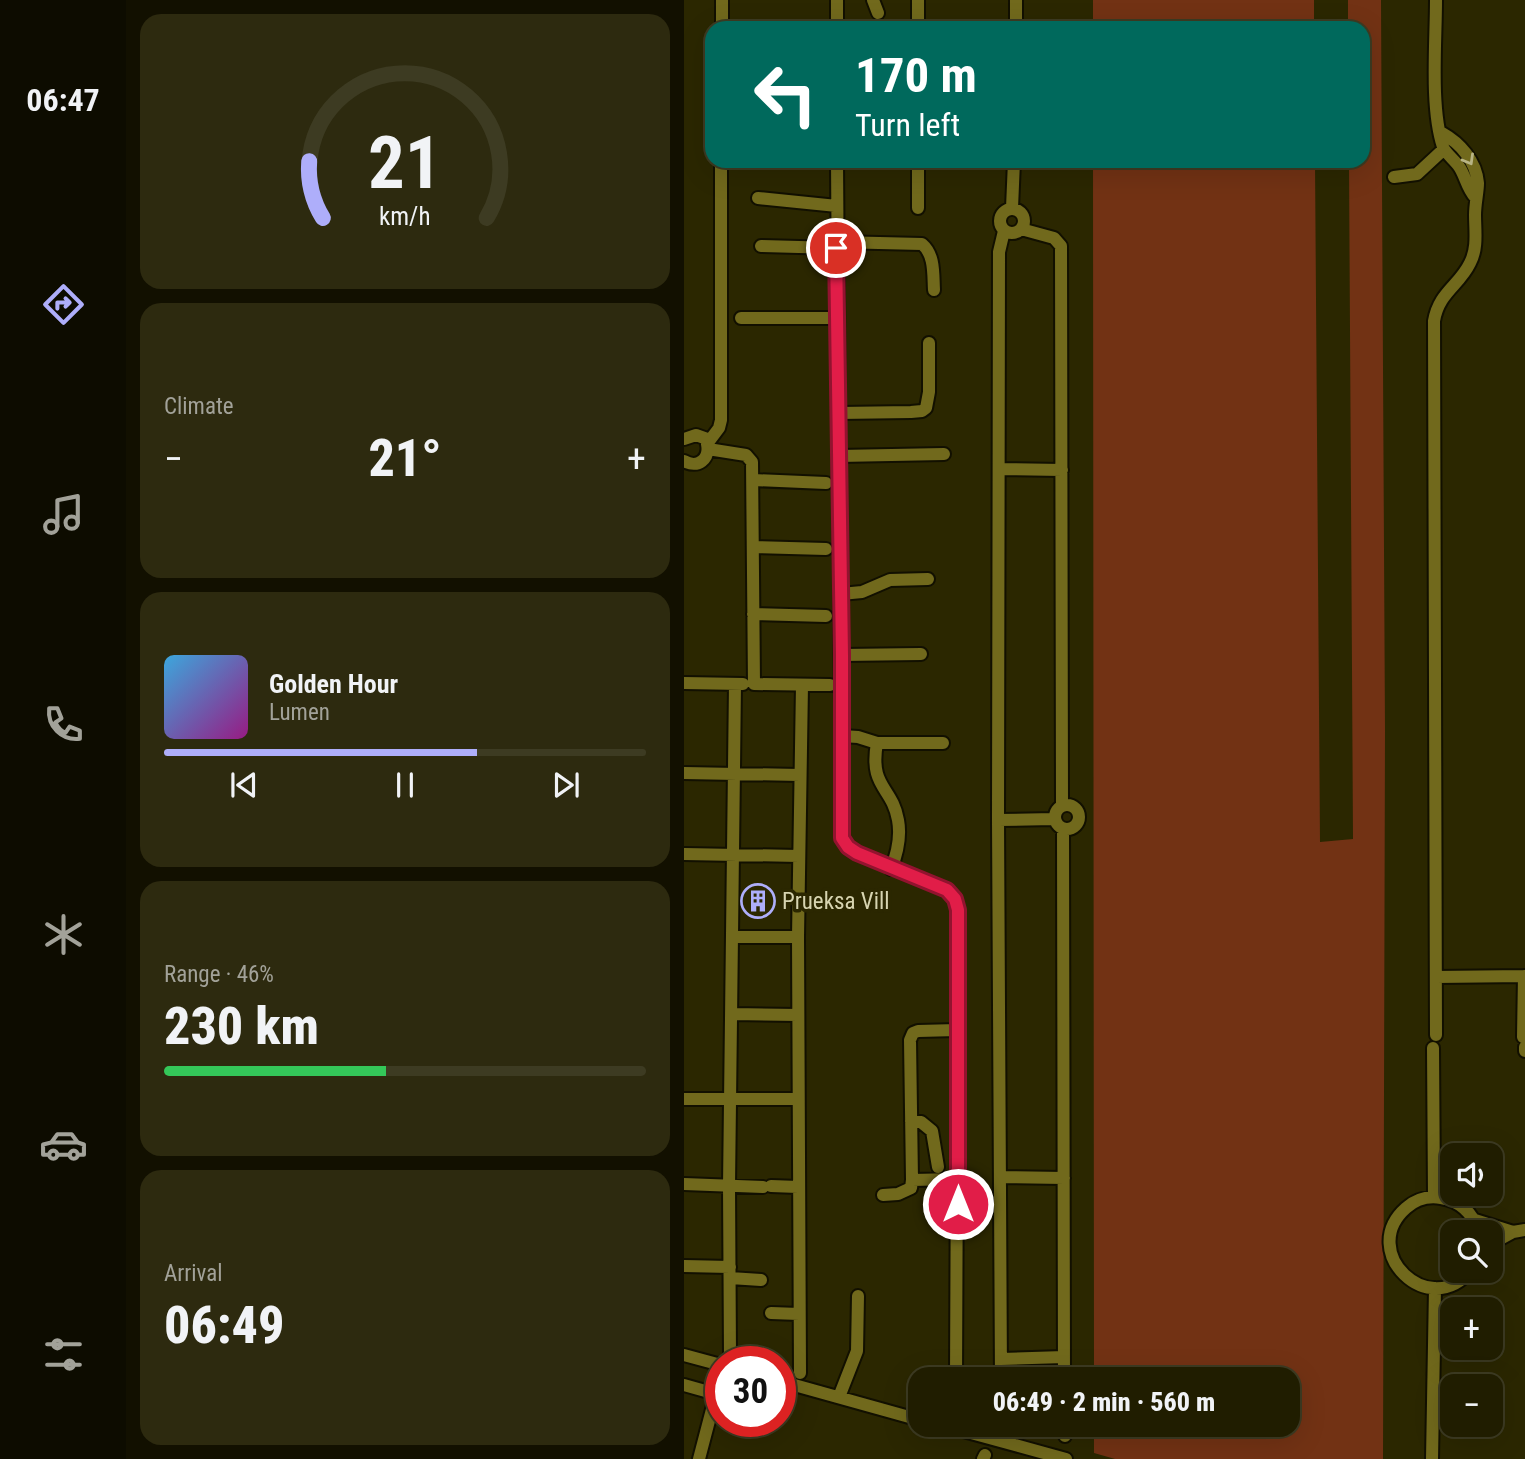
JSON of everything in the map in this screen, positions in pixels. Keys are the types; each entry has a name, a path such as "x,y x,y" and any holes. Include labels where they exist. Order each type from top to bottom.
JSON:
{"street":[{"path":"722,0 722,21"},
{"path":"837,0 837,21"},
{"path":"873,0 878,13"},
{"path":"918,0 918,21"},
{"path":"1016,0 1016,21"},
{"path":"1436,0 1436,98 1444,149 1459,166 1468,189 1475,197"},
{"path":"1434,1197 1434,321 1438,302 1470,263 1474,252 1475,197 1478,187 1471,160 1459,145 1442,133"},
{"path":"1394,177 1417,174 1444,149"},
{"path":"684,461 698,464 706,458 709,444 721,420 721,168"},
{"path":"837,168 842,838 848,847 857,853 947,890 955,899 958,910 956,1367"},
{"path":"918,168 918,208"},
{"path":"1012,208 1014,168"},
{"path":"758,198 837,206"},
{"path":"1001,1367 999,252 1004,231 1000,216 1012,208 1020,212 1024,217 1021,229 1015,233 1004,231"},
{"path":"1021,229 1054,238 1061,246 1062,805 1057,810 1064,1178 1064,1367"},
{"path":"761,246 922,244 928,249 931,258 934,289"},
{"path":"741,318 838,318"},
{"path":"839,413 911,412 926,408 929,392 929,343"},
{"path":"684,439 696,435 709,444 750,457 752,462 754,684"},
{"path":"839,456 944,454"},
{"path":"999,468 1061,470"},
{"path":"753,480 826,483"},
{"path":"753,547 826,549"},
{"path":"841,594 862,592 889,580 928,579"},
{"path":"753,614 826,616"},
{"path":"842,655 921,654"},
{"path":"684,683 830,685"},
{"path":"726,1346 730,1272 735,684"},
{"path":"800,1373 797,1099 802,685"},
{"path":"842,736 858,737 877,743 943,743"},
{"path":"877,743 875,770 899,822 896,855 891,869"},
{"path":"684,774 800,775"},
{"path":"998,820 1058,824 1073,828 1079,816 1073,806 1062,805"},
{"path":"684,854 798,856"},
{"path":"733,937 798,937"},
{"path":"1436,976 1524,976 1524,1045"},
{"path":"732,1014 798,1015"},
{"path":"883,1195 906,1192 911,1188 910,1040 913,1033 957,1030"},
{"path":"684,1099 797,1099"},
{"path":"911,1121 921,1122 932,1131 938,1167"},
{"path":"1000,1177 1064,1178"},
{"path":"912,1180 958,1179"},
{"path":"684,1184 798,1187"},
{"path":"1456,1283 1435,1289 1422,1287 1401,1273 1390,1250 1393,1224 1410,1204 1434,1197 1450,1199 1464,1207 1473,1220"},
{"path":"1503,1238 1519,1231"},
{"path":"684,1266 730,1272 761,1280"},
{"path":"1432,1459 1435,1289"},
{"path":"839,1397 857,1351 858,1296"},
{"path":"771,1313 799,1314"},
{"path":"684,1355 705,1358"},
{"path":"1001,1359 1064,1357"},
{"path":"684,1385 705,1391"},
{"path":"796,1385 908,1416"},
{"path":"699,1459 705,1436"},
{"path":"989,1437 1063,1459"}],"shaded area":[{"path":"1093,0 1314,0 1314,21 1093,21"},
{"path":"1348,0 1381,0 1385,731 1383,1459 1115,1459 1094,1453 1094,1437 1300,1437 1300,1367 1094,1367 1093,168 1315,168 1320,842 1353,839 1349,168 1370,168 1370,21 1348,21"}],"place":[{"name":"Prueksa Vill","path":"758,901"}],"route":[{"path":"836,248 842,838 848,847 857,853 947,890 955,899 958,910 958,1204"}]}
